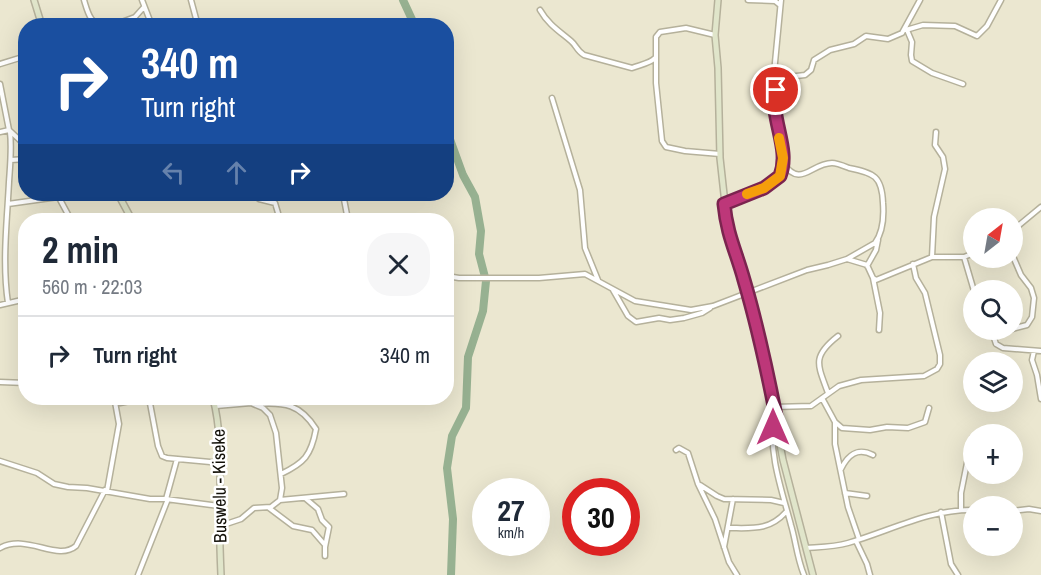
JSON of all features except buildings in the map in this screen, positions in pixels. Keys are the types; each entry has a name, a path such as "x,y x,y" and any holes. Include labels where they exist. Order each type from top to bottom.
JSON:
{"street":[{"path":"34,0 40,18"},
{"path":"84,0 90,18"},
{"path":"142,0 149,18"},
{"path":"191,0 196,18"},
{"path":"719,0 715,34 720,154 728,231 748,293 786,470 813,575"},
{"path":"748,0 780,2 774,73 778,84"},
{"path":"920,0 910,16 906,30 912,42 911,60 932,73 963,84"},
{"path":"724,204 764,188 777,180 782,171 783,158 774,98 778,84 783,79 808,74 813,62 830,50 854,44 866,36 891,39 906,30 923,25 955,26 977,36 987,26 1001,0"},
{"path":"133,18 141,13 144,7"},
{"path":"540,10 550,24 572,41 579,53 632,68 650,62 656,57"},
{"path":"715,34 686,28 660,32 656,37 656,83 664,144 668,148 720,154"},
{"path":"0,64 18,58"},
{"path":"0,84 10,131 8,204 3,229 8,303"},
{"path":"552,98 580,190 585,248 598,280"},
{"path":"0,132 10,131 18,138"},
{"path":"932,257 934,217 945,169 943,157 935,145 936,132"},
{"path":"10,160 18,160"},
{"path":"783,163 787,170 798,175 833,163 865,171 878,178 884,203 882,227 876,250 867,266"},
{"path":"8,204 25,201"},
{"path":"267,201 275,203 278,213"},
{"path":"1023,222 1041,207"},
{"path":"610,287 628,315 636,322 659,318 670,320 684,318 702,313 713,306 807,270 847,259 878,240"},
{"path":"873,278 881,279 932,257 963,257"},
{"path":"847,259 867,266 873,278 880,313 879,330"},
{"path":"774,407 807,407 845,383 924,376 937,369 940,364 940,355 925,293 916,278 913,264"},
{"path":"1017,268 1031,288 1034,307 1032,317 1027,325 1023,326"},
{"path":"454,277 539,278 585,274 635,301 669,305 685,310 713,306"},
{"path":"0,305 18,301"},
{"path":"828,393 820,373 819,358 823,349 838,336"},
{"path":"995,340 999,347 1041,351"},
{"path":"1034,351 1032,360 1041,399"},
{"path":"0,382 18,383"},
{"path":"822,398 835,422 845,428 870,430 886,427 908,428 925,422 929,408"},
{"path":"0,548 9,543 16,543 59,552 71,550 76,546 93,510 106,490 118,424 115,405"},
{"path":"150,405 160,453 167,458 221,463"},
{"path":"216,406 226,405"},
{"path":"257,405 270,415 274,423 281,474 282,494 279,500"},
{"path":"281,474 302,463 316,432 312,423 291,405"},
{"name":"Buswelu - Kiseke","path":"216,406 221,463 219,507 221,575"},
{"path":"776,416 773,427 776,470 794,538 796,555 804,575"},
{"path":"835,422 833,435 845,493 857,540 870,575"},
{"path":"676,450 683,449 687,453 698,484 715,519 729,562 737,575"},
{"path":"841,470 847,458 855,452 867,452 873,455"},
{"path":"138,575 167,499 177,459"},
{"path":"0,461 37,473 54,484 68,487 106,490 150,499 167,499 219,507"},
{"path":"805,549 840,546 941,512 962,510 963,482"},
{"path":"698,484 717,496 733,499 771,500 785,504"},
{"path":"845,493 867,496"},
{"path":"219,526 241,519 254,508 268,507 279,500 344,494"},
{"path":"306,498 318,509 322,520 329,527 325,556"},
{"path":"723,547 733,499"},
{"path":"268,507 293,526 312,530 325,545"},
{"path":"1023,510 1041,511"},
{"path":"728,528 769,526 778,521 787,511"},
{"path":"941,512 951,564 958,575"}],"waterway":[{"path":"403,0 411,18"},
{"path":"451,575 453,519 447,468 452,436 466,408 468,357 483,311 486,281 479,254 481,231 475,197 463,175 454,150"}],"slow traffic":[{"path":"747,194 764,188 780,176 783,158 779,138"}],"route":[{"path":"773,427 776,416 763,354 744,280 728,231 724,204 764,188 780,176 783,158 774,107 776,90"}]}
